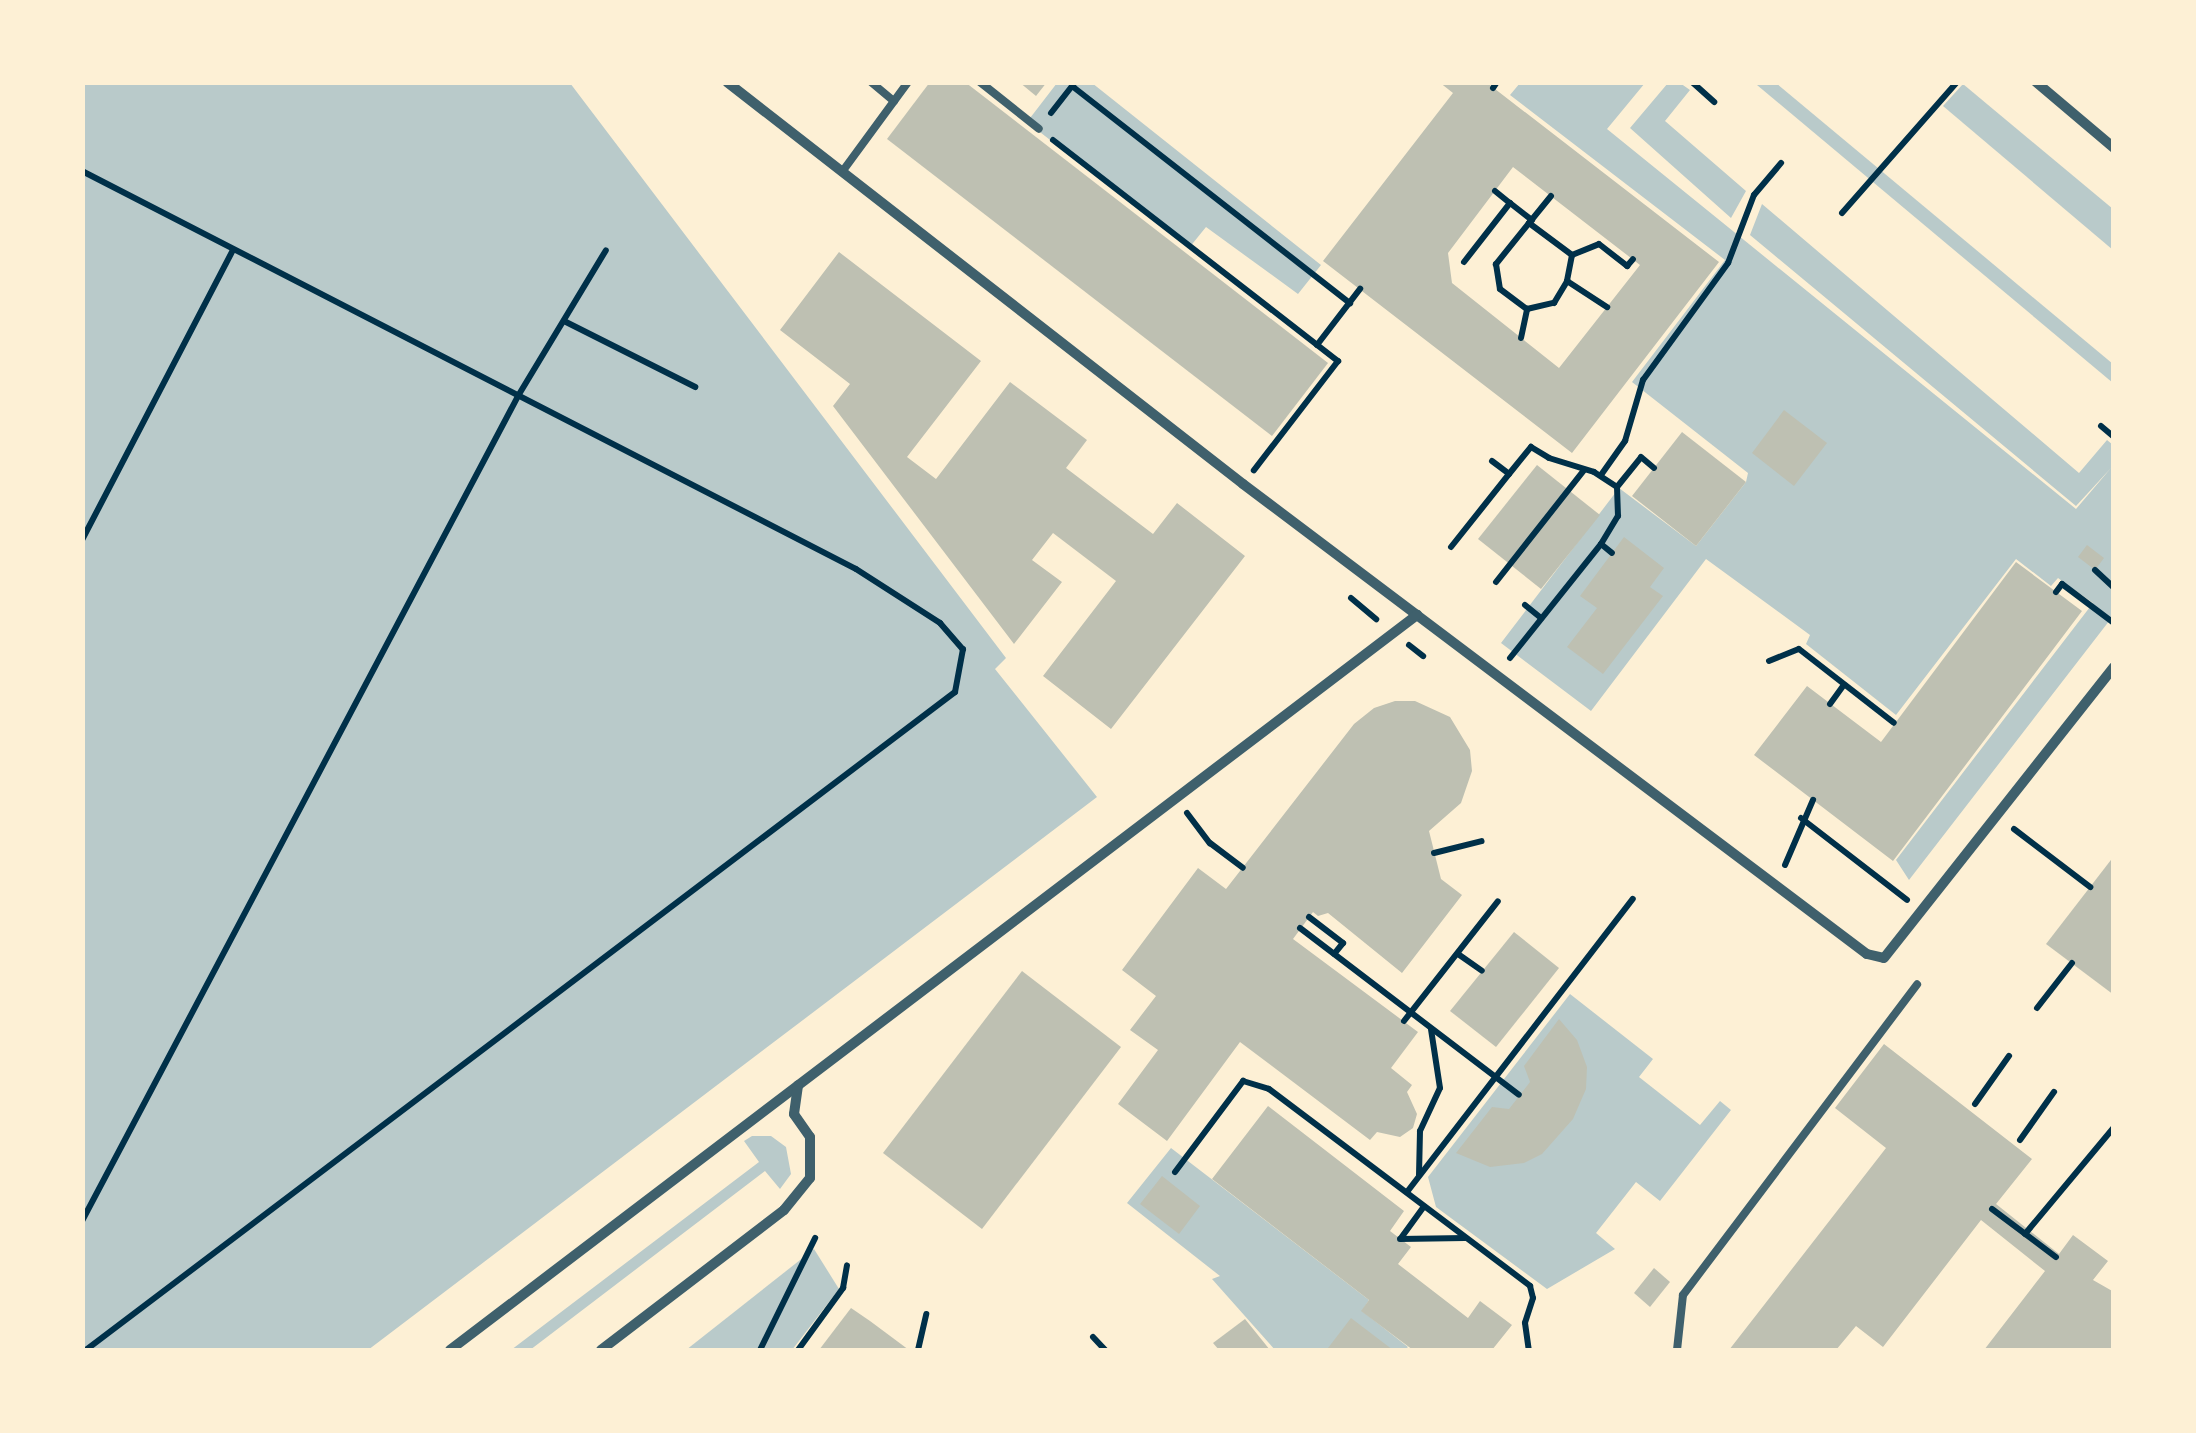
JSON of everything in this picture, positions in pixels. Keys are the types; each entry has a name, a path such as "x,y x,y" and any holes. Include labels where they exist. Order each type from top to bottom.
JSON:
{"street":[{"path":"727,82 1243,484 1867,954 1884,958 2114,667"},
{"path":"2036,82 2114,148"},
{"path":"450,1350 1417,615"},
{"path":"602,1350 784,1210 810,1178 810,1137 794,1114 798,1085"}],"lane":[{"path":"871,82 894,102"},
{"path":"842,172 908,82"},
{"path":"980,82 1039,129"},
{"path":"1677,1350 1683,1294 1917,984"}],"path":[{"path":"1692,82 1714,102"},
{"path":"1842,213 1957,82"},
{"path":"1243,484 1338,362 1039,129 1073,84 1350,303"},
{"path":"1601,475 1624,440 1643,380 1728,263 1754,195 1781,163"},
{"path":"82,171 856,569 940,623 963,648 955,692 86,1350"},
{"path":"1495,191 1572,255"},
{"path":"1527,309 1500,289 1496,264 1551,196"},
{"path":"1464,262 1510,203"},
{"path":"1572,255 1599,244 1628,266 1633,259"},
{"path":"82,540 233,250"},
{"path":"82,1221 518,396 606,250"},
{"path":"1527,309 1554,302 1566,281 1572,255"},
{"path":"1566,281 1607,306"},
{"path":"1317,344 1360,289"},
{"path":"1521,338 1527,309"},
{"path":"564,320 695,387"},
{"path":"2101,426 2114,437"},
{"path":"1451,547 1531,447 1601,475 1617,487"},
{"path":"1510,658 1601,544 1618,516 1617,487 1641,458 1654,468"},
{"path":"1492,460 1509,474"},
{"path":"1496,582 1584,470"},
{"path":"1601,544 1612,552"},
{"path":"2095,570 2114,588"},
{"path":"2056,592 2062,584 2114,623"},
{"path":"1525,605 1541,618"},
{"path":"1769,661 1799,648 1894,723"},
{"path":"1830,704 1844,685"},
{"path":"1785,865 1801,818 1813,800"},
{"path":"1186,813 1210,843 1243,868"},
{"path":"1998,816 2090,887"},
{"path":"1801,818 1923,912"},
{"path":"1434,853 1482,841"},
{"path":"1407,1192 1633,899"},
{"path":"1404,1021 1498,901"},
{"path":"1309,917 1343,943 1334,954"},
{"path":"1300,928 1519,1096"},
{"path":"1458,954 1482,971"},
{"path":"2037,1008 2072,963"},
{"path":"1341,975 1349,966"},
{"path":"1420,1176 1416,1129 1440,1088 1431,1028"},
{"path":"1975,1104 2009,1056"},
{"path":"1174,1172 1243,1081 1269,1089 1530,1286 1533,1298 1525,1323 1529,1350"},
{"path":"2020,1140 2054,1092"},
{"path":"2026,1234 2114,1127"},
{"path":"1424,1206 1400,1239 1466,1238"},
{"path":"1992,1208 2056,1257"},
{"path":"760,1350 815,1238"},
{"path":"798,1350 843,1288 847,1264"},
{"path":"918,1350 926,1314"},
{"path":"1092,1337 1105,1350"}],"shaded area":[{"path":"82,83 570,83 1006,658 995,669 1097,797 368,1350 83,1350"},
{"path":"1057,83 1092,83 1321,265 1298,294 1206,227 1189,248 1027,122"},
{"path":"1520,83 1645,83 1607,129 2076,509 2111,468 2076,506 1750,235 1762,204 2079,473 2107,440 2113,445 2113,616 1909,880 1896,860 2093,603 2058,578 2051,586 2016,559 1896,715 1806,644 1810,635 1706,559 1591,711 1501,643 1619,488 1696,546 1746,482 1748,473 1632,382 1725,260 1510,95"},
{"path":"1668,83 1680,83 1690,90 1665,121 1746,191 1731,218 1630,128"},
{"path":"1776,83 2113,364 2113,383 1757,85"},
{"path":"1963,84 2113,209 2113,250 1943,106"},
{"path":"1570,994 1653,1059 1639,1077 1700,1125 1720,1101 1731,1110 1660,1201 1636,1182 1596,1233 1615,1249 1547,1289 1436,1207 1428,1177"},
{"path":"752,1136 771,1136 786,1147 791,1174 780,1189 765,1171 530,1350 511,1350 759,1162 744,1141"},
{"path":"1171,1148 1369,1300 1362,1311 1408,1347 1275,1350 1212,1279 1220,1276 1127,1203"},
{"path":"814,1249 839,1289 792,1350 686,1350"}],"building":[{"path":"930,82 965,82 1328,363 1272,436 887,139"},
{"path":"1019,82 1047,82 1036,96"},
{"path":"1439,82 1486,82 1719,262 1572,453 1323,261 1453,93","holes":["1513,167 1640,265 1559,368 1452,283 1448,253"]},
{"path":"839,252 981,361 907,457 936,479 1010,382 1087,440 1066,468 1153,534 1177,503 1245,556 1111,729 1043,676 1116,581 1053,533 1032,560 1062,582 1014,644 833,406 850,384 780,330"},
{"path":"1784,410 1827,443 1794,486 1752,453"},
{"path":"1682,432 1746,482 1696,546 1632,496"},
{"path":"1537,465 1600,515 1541,589 1478,539"},
{"path":"1624,537 1664,568 1650,587 1663,596 1603,674 1567,647 1597,608 1580,596"},
{"path":"2087,545 2104,558 2095,570 2078,557"},
{"path":"2016,562 2082,611 1893,861 1754,755 1807,686 1881,742"},
{"path":"1395,701 1415,701 1450,717 1470,750 1472,771 1461,803 1429,831 1441,879 1462,895 1402,973 1328,913 1318,916 1313,912 1293,939 1418,1032 1391,1068 1412,1085 1407,1092 1417,1114 1413,1128 1400,1137 1377,1132 1370,1140 1240,1042 1167,1141 1118,1104 1158,1050 1130,1030 1156,996 1122,970 1198,868 1226,889 1354,724 1374,708"},
{"path":"2114,856 2114,995 2046,944"},
{"path":"1514,932 1559,968 1496,1047 1450,1011"},
{"path":"1022,971 1121,1047 982,1229 883,1153"},
{"path":"1559,1019 1577,1040 1587,1067 1586,1089 1573,1119 1542,1154 1524,1163 1490,1167 1456,1153 1492,1107 1509,1109 1530,1082 1524,1066"},
{"path":"1884,1044 2032,1159 1996,1204 2059,1254 2073,1235 2108,1261 2093,1280 2114,1292 2114,1350 1984,1350 2045,1271 1981,1220 1883,1347 1856,1326 1836,1350 1729,1350 1886,1148 1835,1108"},
{"path":"1268,1106 1404,1211 1390,1231 1411,1247 1398,1264 1468,1318 1480,1301 1512,1325 1492,1350 1413,1350 1361,1311 1369,1300 1212,1179"},
{"path":"1162,1176 1200,1206 1179,1234 1140,1204"},
{"path":"1654,1268 1670,1282 1650,1307 1634,1293"},
{"path":"851,1308 870,1321 909,1350 819,1350"},
{"path":"1351,1318 1393,1350 1328,1348"},
{"path":"1245,1319 1270,1350 1219,1350 1213,1343"}]}
